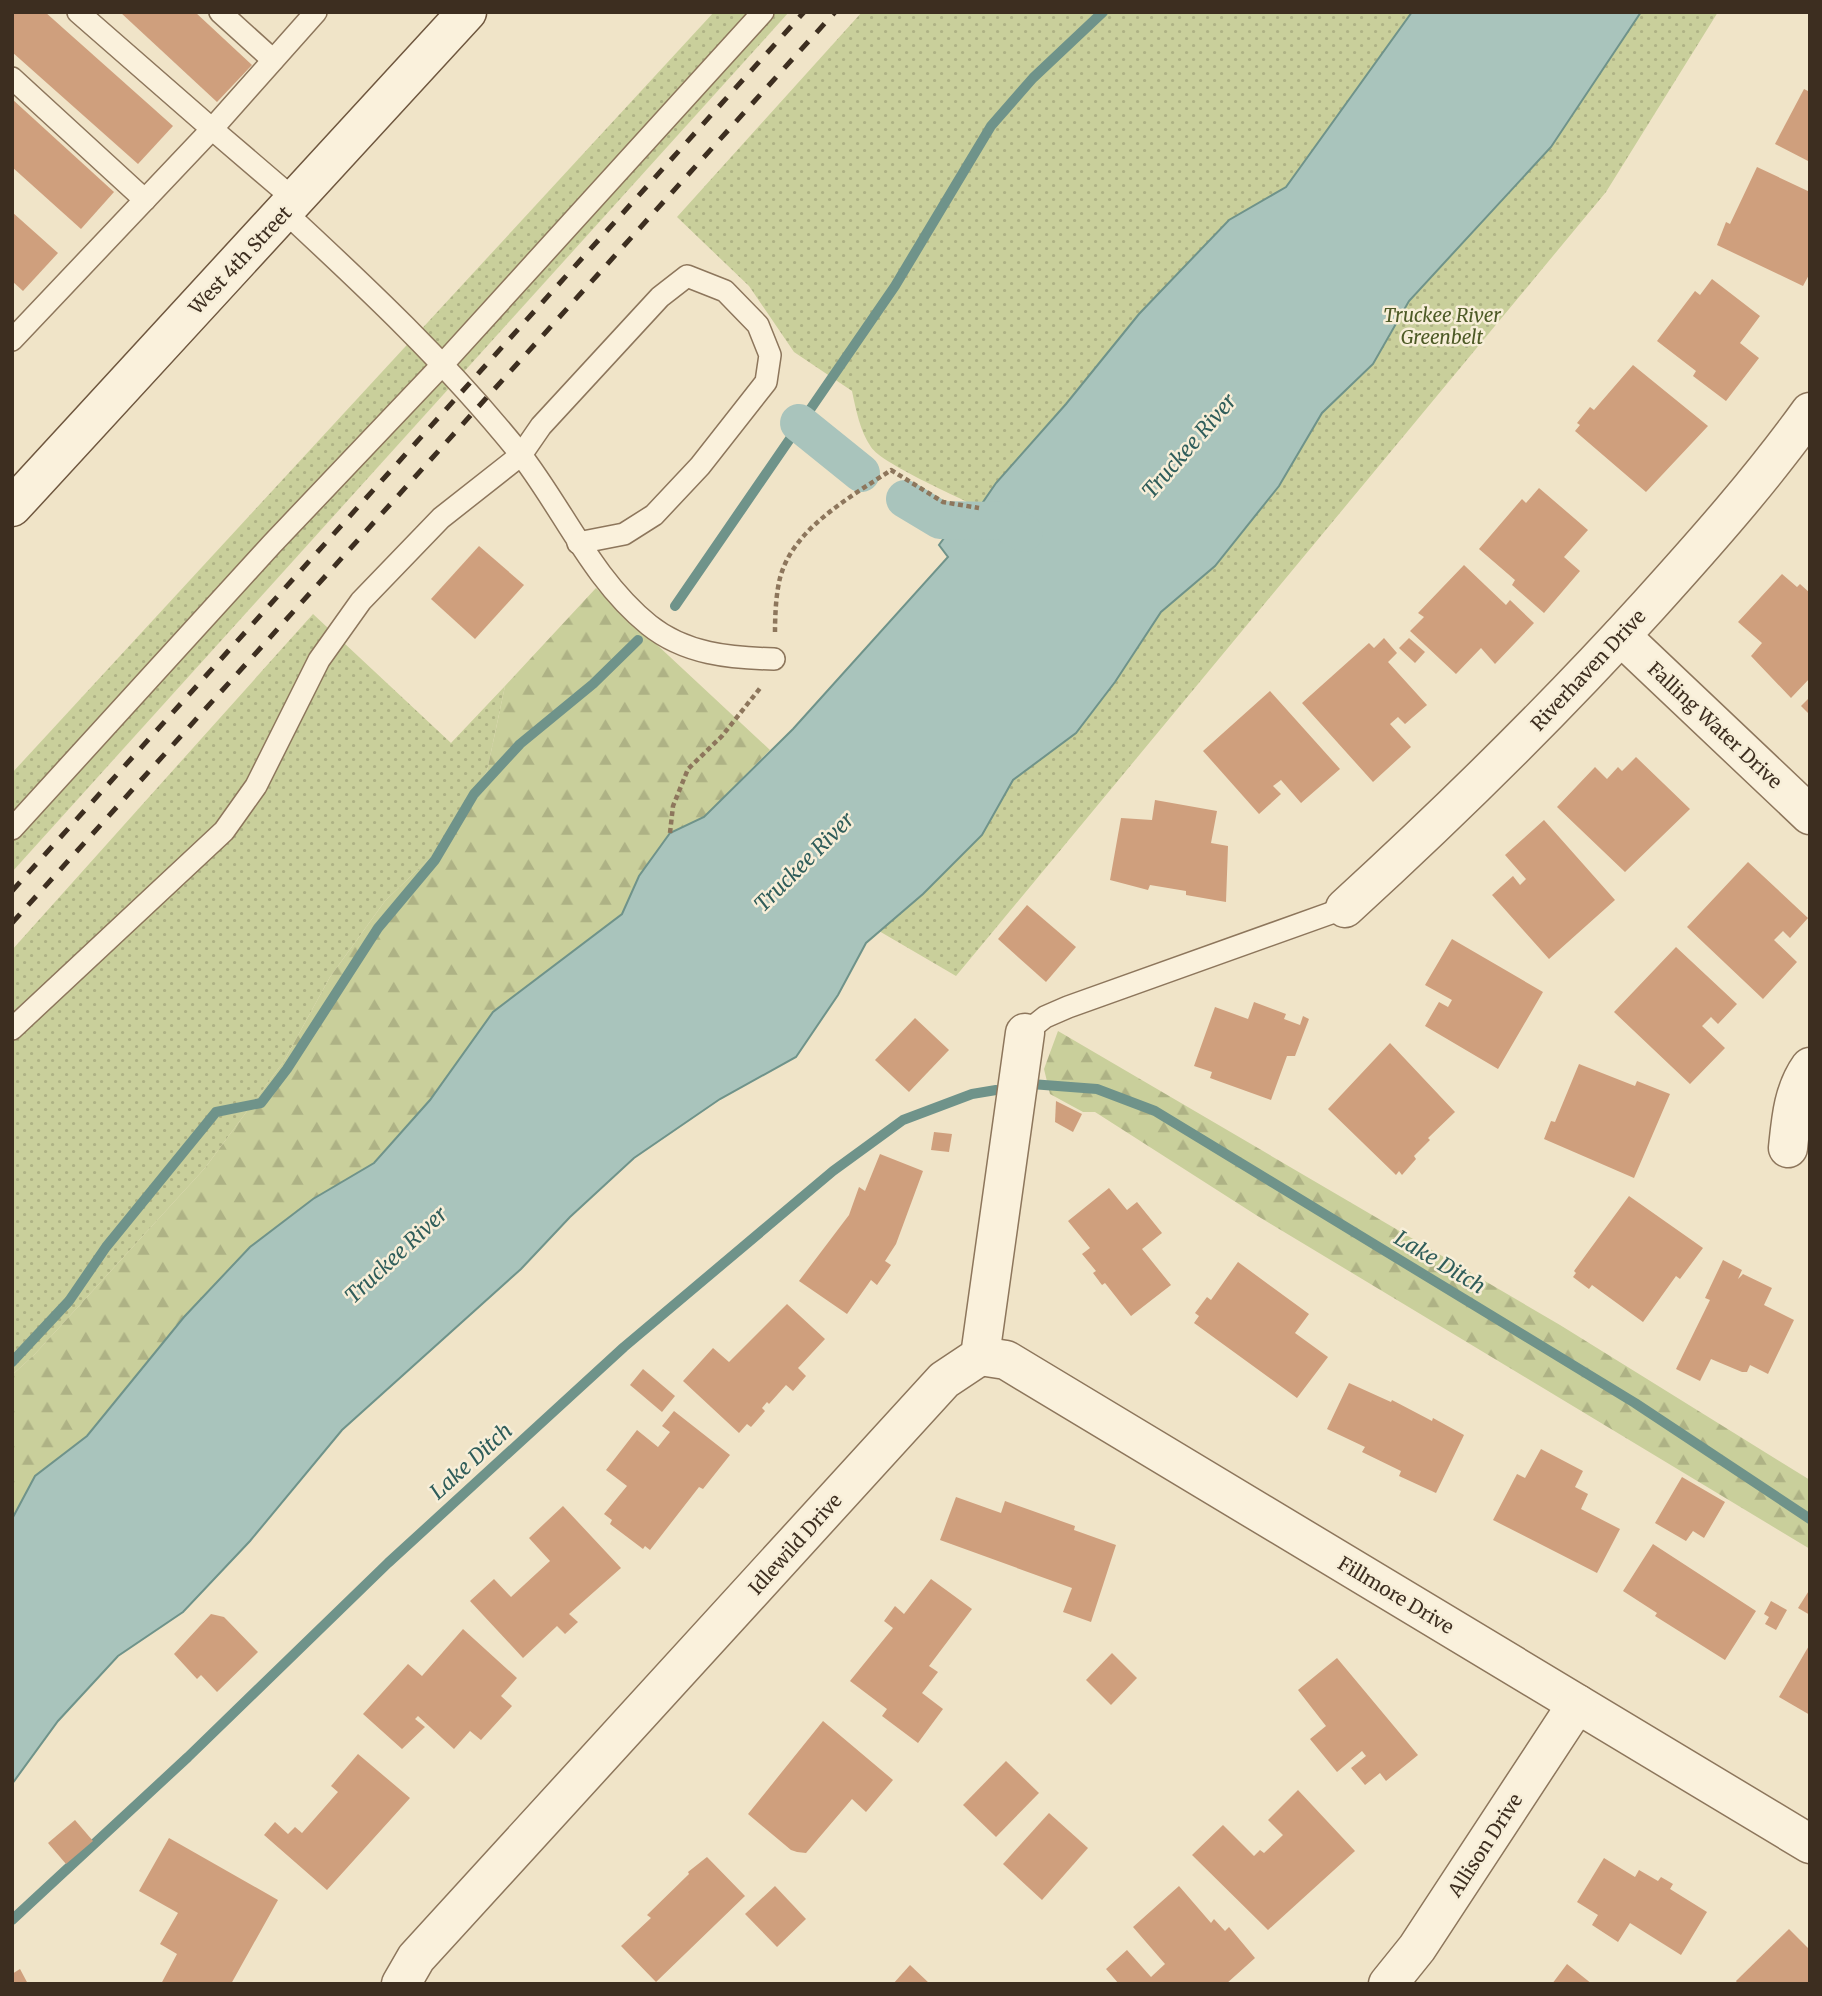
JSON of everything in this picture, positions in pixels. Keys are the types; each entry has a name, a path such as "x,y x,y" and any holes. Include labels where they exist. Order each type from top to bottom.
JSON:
{"street":[{"name":"West 4th Street","path":"12,508 467,12"},
{"name":"Riverhaven Drive","path":"1345,908 1481,782 1621,636 1717,529 1810,412"},
{"name":"Falling Water Drive","path":"1621,636 1810,815"},
{"path":"980,1356 1025,1033"},
{"path":"1788,1148 1792,1108 1801,1079 1810,1067"},
{"name":"Fillmore Drive","path":"980,1356 1006,1360 1810,1844"},
{"name":"Idlewild Drive","path":"401,1984 416,1958 944,1380 980,1356"},
{"name":"Allison Drive","path":"1388,1984 1439,1914 1577,1704"}],"lane":[{"path":"78,12 212,129 290,205 443,364 521,455 578,543 611,587 639,615 681,646 733,658 774,659"},
{"path":"220,12 273,60"},
{"path":"12,340 212,129 316,12"},
{"path":"12,829 272,544 443,364 762,12"},
{"path":"12,78 145,200"},
{"path":"12,1029 223,831 256,786 319,660 361,601 441,518 521,455 541,426 660,297 687,276 725,291 758,325 770,355 766,382 700,466 654,514 624,534 578,543"},
{"path":"1025,1033 1045,1017 1068,1007 1345,908"}],"path":[{"path":"670,833 673,806 688,769 722,736 758,693 774,659 780,576 803,536 848,499 891,470 943,502 979,508"}],"green space":[{"path":"714,12 789,12 12,872 12,773"},
{"path":"862,12 1412,12 1286,187 1229,220 1139,314 1066,404 996,483 979,508 904,471 878,454 864,434 852,391 794,352 749,286 677,217"},
{"name":"Truckee River Greenbelt","path":"1641,12 1718,12 1606,192 956,976 879,931 923,894 982,835 1013,780 1076,733 1115,682 1161,612 1215,566 1279,486 1322,413 1373,364 1409,301 1551,147"},
{"path":"596,588 770,750 704,817 670,833 639,876 622,914 493,1012 430,1100 374,1163 313,1199 250,1247 184,1317 87,1436 35,1476 12,1519 12,1375 34,1355 205,1168 284,1061 330,977 385,901 436,852 487,771 505,686"},
{"path":"313,614 451,743 505,686 487,771 436,852 385,901 330,977 284,1061 205,1168 34,1355 12,1375 12,950"},
{"path":"1058,1031 1560,1325 1810,1480 1810,1549 1256,1215 1095,1112 1083,1112 1050,1094 1044,1069"}],"water":[{"name":"Truckee River","path":"1412,12 1641,12 1551,147 1409,301 1373,364 1322,413 1279,486 1215,566 1161,612 1115,682 1076,733 1013,780 982,835 923,894 866,943 838,995 796,1057 720,1099 634,1158 570,1217 521,1269 342,1430 250,1541 183,1612 118,1656 58,1721 12,1784 12,1519 35,1476 87,1436 184,1317 250,1247 313,1199 374,1163 430,1100 493,1012 622,914 639,876 670,833 704,817 793,729 948,557 939,545 952,527 975,525 979,508 996,483 1066,404 1139,314 1229,220 1286,187"}],"building":[{"path":"12,12 45,12 173,126 138,164 12,52"},
{"path":"120,12 195,12 252,65 217,102"},
{"path":"1804,89 1810,92 1810,162 1775,144"},
{"path":"12,99 114,192 81,229 12,167"},
{"path":"1757,167 1810,192 1810,273 1803,286 1717,245 1726,222 1730,224"},
{"path":"12,212 58,253 23,291 12,281"},
{"path":"1712,279 1760,316 1740,343 1759,358 1726,401 1693,376 1696,371 1657,341 1695,291 1700,295"},
{"path":"1633,365 1708,426 1646,492 1575,431 1580,425 1577,423 1590,407 1594,410"},
{"path":"1539,488 1588,530 1564,557 1580,571 1544,613 1512,585 1515,580 1479,549 1522,499 1526,503"},
{"path":"479,546 524,585 475,639 431,599"},
{"path":"1464,565 1506,605 1510,600 1534,623 1495,664 1481,648 1456,674 1410,631 1424,617 1418,613"},
{"path":"1782,574 1797,587 1800,584 1810,593 1810,678 1791,698 1751,656 1762,643 1738,622"},
{"path":"1384,638 1397,653 1388,662 1427,705 1405,724 1398,717 1390,724 1411,747 1373,782 1302,703 1369,643 1374,648"},
{"path":"1409,638 1425,652 1415,663 1399,648"},
{"path":"1270,691 1340,769 1301,803 1281,780 1273,786 1281,794 1259,814 1203,751"},
{"path":"1810,697 1810,715 1801,706"},
{"path":"1636,757 1690,809 1625,872 1557,807 1595,767 1607,779 1618,767 1622,771"},
{"path":"1155,800 1217,811 1211,843 1228,846 1226,902 1186,895 1186,891 1150,885 1148,890 1110,880 1121,818 1152,820"},
{"path":"1544,820 1615,900 1549,959 1492,895 1513,876 1520,885 1526,879 1505,855"},
{"path":"1748,862 1808,918 1790,938 1783,931 1774,940 1797,962 1763,999 1687,927"},
{"path":"1027,905 1076,947 1046,982 998,939"},
{"path":"1452,939 1543,992 1498,1069 1425,1026 1439,1002 1448,1007 1452,1000 1425,985"},
{"path":"1676,947 1737,1004 1718,1024 1711,1017 1702,1026 1725,1048 1690,1084 1614,1012"},
{"path":"1254,1002 1286,1014 1284,1019 1300,1025 1303,1016 1309,1019 1295,1056 1287,1056 1271,1100 1210,1078 1212,1072 1194,1066 1215,1007 1248,1019"},
{"path":"915,1018 949,1050 909,1092 875,1060"},
{"path":"1390,1043 1455,1112 1428,1138 1430,1140 1414,1156 1416,1159 1402,1175 1399,1171 1396,1175 1328,1109"},
{"path":"1579,1064 1635,1086 1637,1081 1670,1094 1634,1178 1544,1139 1551,1121 1555,1122"},
{"path":"1056,1101 1082,1114 1073,1132 1055,1122"},
{"path":"934,1132 952,1134 949,1152 931,1150"},
{"path":"880,1154 923,1171 896,1244 885,1261 891,1265 877,1285 871,1280 847,1314 799,1281 849,1215 859,1187 865,1191"},
{"path":"1109,1188 1127,1210 1137,1202 1162,1233 1142,1249 1171,1285 1131,1316 1105,1283 1102,1285 1093,1273 1096,1271 1082,1254 1090,1248 1068,1221"},
{"path":"1629,1196 1703,1248 1680,1279 1676,1276 1643,1322 1592,1285 1589,1289 1573,1277 1576,1273 1574,1271"},
{"path":"1723,1260 1742,1270 1738,1279 1743,1274 1772,1288 1764,1305 1794,1320 1768,1374 1750,1365 1747,1372 1742,1372 1711,1359 1700,1381 1676,1369 1710,1300 1705,1298"},
{"path":"1238,1262 1309,1314 1295,1333 1328,1357 1297,1398 1194,1323 1199,1316 1195,1313 1207,1297 1211,1300"},
{"path":"787,1304 825,1339 798,1368 806,1376 793,1391 786,1385 762,1408 765,1411 751,1427 747,1424 739,1433 683,1381 713,1348 729,1362"},
{"path":"643,1369 675,1396 662,1412 630,1385"},
{"path":"1349,1383 1391,1402 1392,1400 1432,1421 1433,1418 1464,1435 1436,1493 1399,1476 1401,1471 1362,1452 1365,1447 1327,1429"},
{"path":"674,1411 730,1455 703,1489 699,1487 650,1550 645,1546 643,1549 610,1524 612,1520 604,1514 627,1486 606,1470 637,1430 658,1447 670,1432 662,1426"},
{"path":"1541,1449 1583,1471 1575,1487 1588,1494 1581,1509 1620,1529 1597,1573 1493,1520 1517,1474 1525,1478"},
{"path":"1682,1477 1725,1502 1704,1538 1693,1531 1686,1541 1655,1523"},
{"path":"956,1497 1001,1513 1005,1501 1075,1526 1074,1530 1116,1545 1091,1622 1063,1612 1072,1588 940,1540"},
{"path":"563,1506 621,1568 569,1614 578,1622 565,1634 557,1626 523,1658 470,1601 494,1579 511,1597 550,1561 529,1538"},
{"path":"1653,1544 1756,1611 1725,1660 1655,1616 1657,1613 1623,1591"},
{"path":"931,1579 972,1609 929,1666 938,1672 922,1693 943,1709 918,1743 882,1716 887,1709 850,1681 893,1628 884,1621 895,1606 904,1614"},
{"path":"1810,1589 1810,1615 1798,1608"},
{"path":"1771,1601 1787,1610 1776,1630 1765,1624 1769,1617 1764,1614"},
{"path":"211,1614 224,1617 258,1652 217,1692 201,1675 197,1679 174,1654"},
{"path":"463,1629 517,1678 501,1696 512,1706 481,1740 470,1731 454,1749 418,1716 415,1719 425,1727 402,1749 363,1714 408,1664 422,1676"},
{"path":"1810,1644 1810,1715 1779,1697"},
{"path":"1112,1653 1137,1678 1111,1705 1086,1680"},
{"path":"1337,1658 1418,1755 1386,1781 1380,1773 1365,1785 1351,1768 1366,1756 1362,1751 1337,1772 1310,1739 1326,1726 1298,1690"},
{"path":"823,1721 893,1780 866,1812 852,1799 806,1853 797,1852 748,1814"},
{"path":"358,1754 410,1798 327,1890 264,1835 275,1822 288,1834 295,1827 302,1833 338,1792 331,1786"},
{"path":"1006,1761 1039,1793 996,1837 963,1805"},
{"path":"1298,1790 1355,1851 1268,1930 1192,1855 1223,1825 1254,1856 1260,1850 1264,1853 1283,1835 1268,1820"},
{"path":"1049,1813 1088,1848 1042,1900 1003,1864"},
{"path":"75,1820 93,1841 66,1864 48,1843"},
{"path":"169,1838 278,1900 231,1984 161,1984 177,1954 160,1944 178,1913 139,1891"},
{"path":"707,1857 745,1896 656,1982 621,1946 651,1918 647,1915 689,1874 688,1872"},
{"path":"1604,1858 1635,1877 1639,1870 1658,1881 1661,1877 1673,1884 1670,1889 1707,1912 1681,1955 1630,1923 1618,1942 1592,1925 1598,1915 1577,1902"},
{"path":"775,1886 806,1919 777,1947 745,1914"},
{"path":"1179,1886 1211,1923 1214,1919 1225,1931 1229,1927 1255,1958 1226,1984 1119,1984 1106,1969 1127,1950 1151,1977 1165,1964 1133,1927"},
{"path":"1789,1929 1810,1950 1810,1984 1738,1984 1736,1981"},
{"path":"1567,1964 1592,1984 1552,1984"},
{"path":"910,1965 930,1984 893,1984"},
{"path":"20,1969 28,1984 12,1984 12,1974"}],"waterway":[{"path":"675,606 895,286 991,126 1033,78 1103,12"},
{"path":"799,423 861,473"},
{"path":"905,499 940,520 1001,521 1024,533"},
{"path":"12,1362 69,1301 106,1247 216,1112 261,1103 287,1069 378,928 435,860 474,794 520,744 593,684 638,640"},
{"name":"Lake Ditch","path":"1031,1084 1097,1089 1155,1111 1635,1403 1810,1519"},
{"name":"Lake Ditch","path":"12,1920 188,1757 388,1563 624,1347 833,1171 903,1120 972,1094 996,1090"}],"railway":[{"path":"12,891 804,12"},
{"path":"12,923 835,12"}]}
